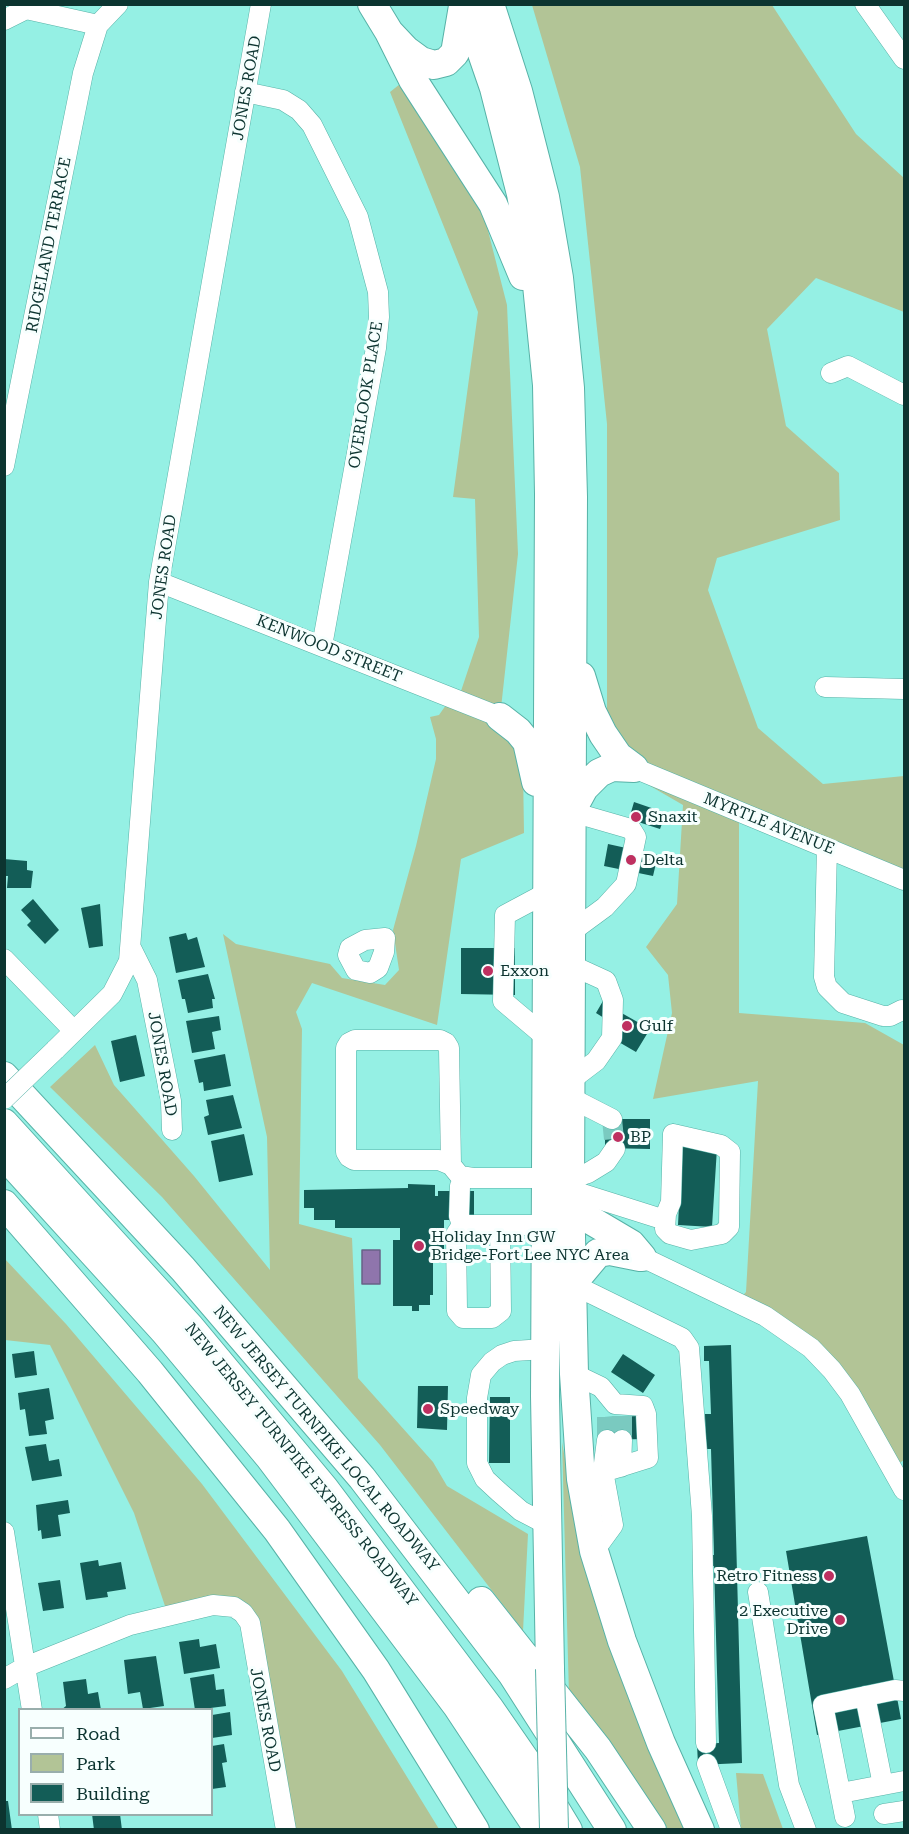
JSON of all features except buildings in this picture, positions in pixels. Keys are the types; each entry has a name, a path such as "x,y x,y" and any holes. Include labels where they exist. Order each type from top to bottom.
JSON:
{"highway":[{"path":"372,4 414,80 499,216 522,273 545,357"},
{"path":"389,32 416,59 429,64 440,64 451,58 457,47 465,4"},
{"path":"465,4 494,88 519,186 536,274 545,357 572,812 571,1089 563,1182 547,1225 546,1524 554,1830"},
{"path":"490,4 510,65"},
{"path":"497,4 510,65 545,197 563,306 572,415 548,885 548,1039 572,1284 574,1374 611,1470 594,1551 640,1692 700,1830"},
{"path":"500,717 526,711 537,695 561,605"},
{"path":"561,605 592,712 611,747 634,768"},
{"path":"500,717 524,736 530,749 548,885"},
{"path":"572,812 584,788 599,773 612,767 634,768"},
{"name":"NEW JERSEY TURNPIKE LOCAL ROADWAY","path":"4,1076 228,1319 401,1527 519,1684 612,1830"},
{"name":"NEW JERSEY TURNPIKE EXPRESS ROADWAY","path":"4,1123 190,1327 324,1488 490,1709 528,1764 568,1830"},
{"name":"NEW JERSEY TURNPIKE EXPRESS ROADWAY","path":"4,1155 164,1331 284,1476 457,1706 539,1830"},
{"path":"563,1182 587,1218 631,1244 642,1257"},
{"path":"4,1204 150,1372 277,1530 382,1679 474,1830"},
{"path":"572,1284 598,1253 610,1251 642,1257"},
{"path":"401,1527 475,1593 598,1749 652,1830"}],"street":[{"path":"4,20 25,7 98,25 118,4"},
{"name":"JONES ROAD","path":"172,1130 171,1101 147,980 132,948 159,582 261,4"},
{"path":"866,4 904,59"},
{"name":"RIDGELAND TERRACE","path":"4,466 83,73 98,25"},
{"name":"OVERLOOK PLACE","path":"245,92 283,100 299,110 312,125 358,217 378,292 380,317 376,348 322,646"},
{"path":"831,373 848,366 904,395"},
{"name":"KENWOOD STREET","path":"159,582 500,717"},
{"path":"825,687 904,689"},
{"name":"MYRTLE AVENUE","path":"634,768 904,880"},
{"path":"571,932 605,907 626,884 636,837 631,829 572,812"},
{"path":"827,848 824,977 827,987 843,1003 883,1016 890,1016 902,1010"},
{"path":"548,885 505,915 503,1001 548,1039"},
{"path":"4,1099 117,987 128,966 132,948"},
{"path":"4,958 74,1031"},
{"path":"571,965 606,981 613,1000 612,1038 596,1061 571,1089 612,1119"},
{"path":"463,1227 459,1216 460,1186 457,1171 450,1048 440,1040 355,1040 349,1043 346,1048 346,1152 354,1160 439,1160 457,1171 563,1182 665,1220"},
{"path":"673,1134 726,1147 731,1155 728,1230 710,1238 692,1240 667,1232 665,1220 671,1202 673,1134"},
{"path":"563,1182 588,1173 606,1162 615,1149"},
{"path":"500,1224 501,1311 492,1318 465,1319 458,1314 456,1234 463,1227 500,1224 547,1225"},
{"path":"642,1257 765,1316 811,1348 832,1370 850,1395 904,1490"},
{"path":"572,1284 682,1338 689,1348 701,1498 706,1743"},
{"path":"545,1349 514,1351 502,1355 492,1362 481,1375 477,1398 477,1463 485,1479 499,1492 521,1511 546,1524"},
{"path":"574,1374 602,1387 622,1409 643,1406 646,1413 648,1458 611,1470"},
{"path":"611,1470 622,1440 611,1470"},
{"path":"4,1532 32,1708"},
{"path":"758,1592 789,1785 806,1830"},
{"name":"JONES ROAD","path":"25,1667 130,1625 186,1610 224,1604 243,1613 250,1623 254,1657 286,1830"},
{"path":"4,1679 25,1667"},
{"path":"845,1817 823,1705 904,1690"},
{"path":"865,1696 883,1785"},
{"path":"707,1764 731,1830"},
{"path":"841,1793 904,1781"},
{"path":"884,1814 904,1811"}],"green space":[{"path":"532,5 772,5 856,134 904,178 904,312 816,278 767,329 786,426 839,473 840,520 717,558 708,590 758,728 823,784 904,776 904,880 739,816 739,1013 865,1023 904,1045 904,1460 892,1468 832,1370 737,1302 746,1292 758,1081 653,1099 672,1013 668,975 646,947 677,904 683,805 607,761 607,424 580,167"},
{"path":"405,80 484,215 507,305 518,554 500,717 523,769 524,833 461,859 437,1025 312,983 296,1012 302,1029 299,1224 352,1238 358,1378 433,1462 447,1486 528,1534 523,1631 380,1445 162,1197 50,1087 95,1045 114,1085 194,1176 270,1270 267,1137 223,934 236,944 330,964 342,978 385,985 399,970 393,930 416,846 436,759 436,739 430,717 439,715 451,698 458,700 479,637 475,499 453,497 478,312 390,92"},
{"path":"4,1258 66,1324 202,1484 342,1671 439,1829 286,1829 243,1613 168,1615 134,1513 50,1345 5,1340"},
{"path":"562,1442 582,1556 689,1829 657,1829 569,1695"},
{"path":"736,1773 763,1774 783,1829 741,1829"}],"shaded area":[{"path":"362,1250 380,1250 380,1284 362,1284"}],"tunnel":[{"path":"612,1119 615,1149"},
{"path":"622,1416 622,1440"},
{"path":"607,1417 607,1440"}],"place":[{"name":"Snaxit","path":"636,817"},
{"name":"Delta","path":"631,860"},
{"name":"Exxon","path":"488,971"},
{"name":"Gulf","path":"627,1026"},
{"name":"BP","path":"618,1137"},
{"name":"Holiday Inn GW Bridge-Fort Lee NYC Area","path":"419,1246"},
{"name":"Speedway","path":"428,1409"},
{"name":"Retro Fitness","path":"829,1576"},
{"name":"2 Executive Drive","path":"840,1620"}]}
